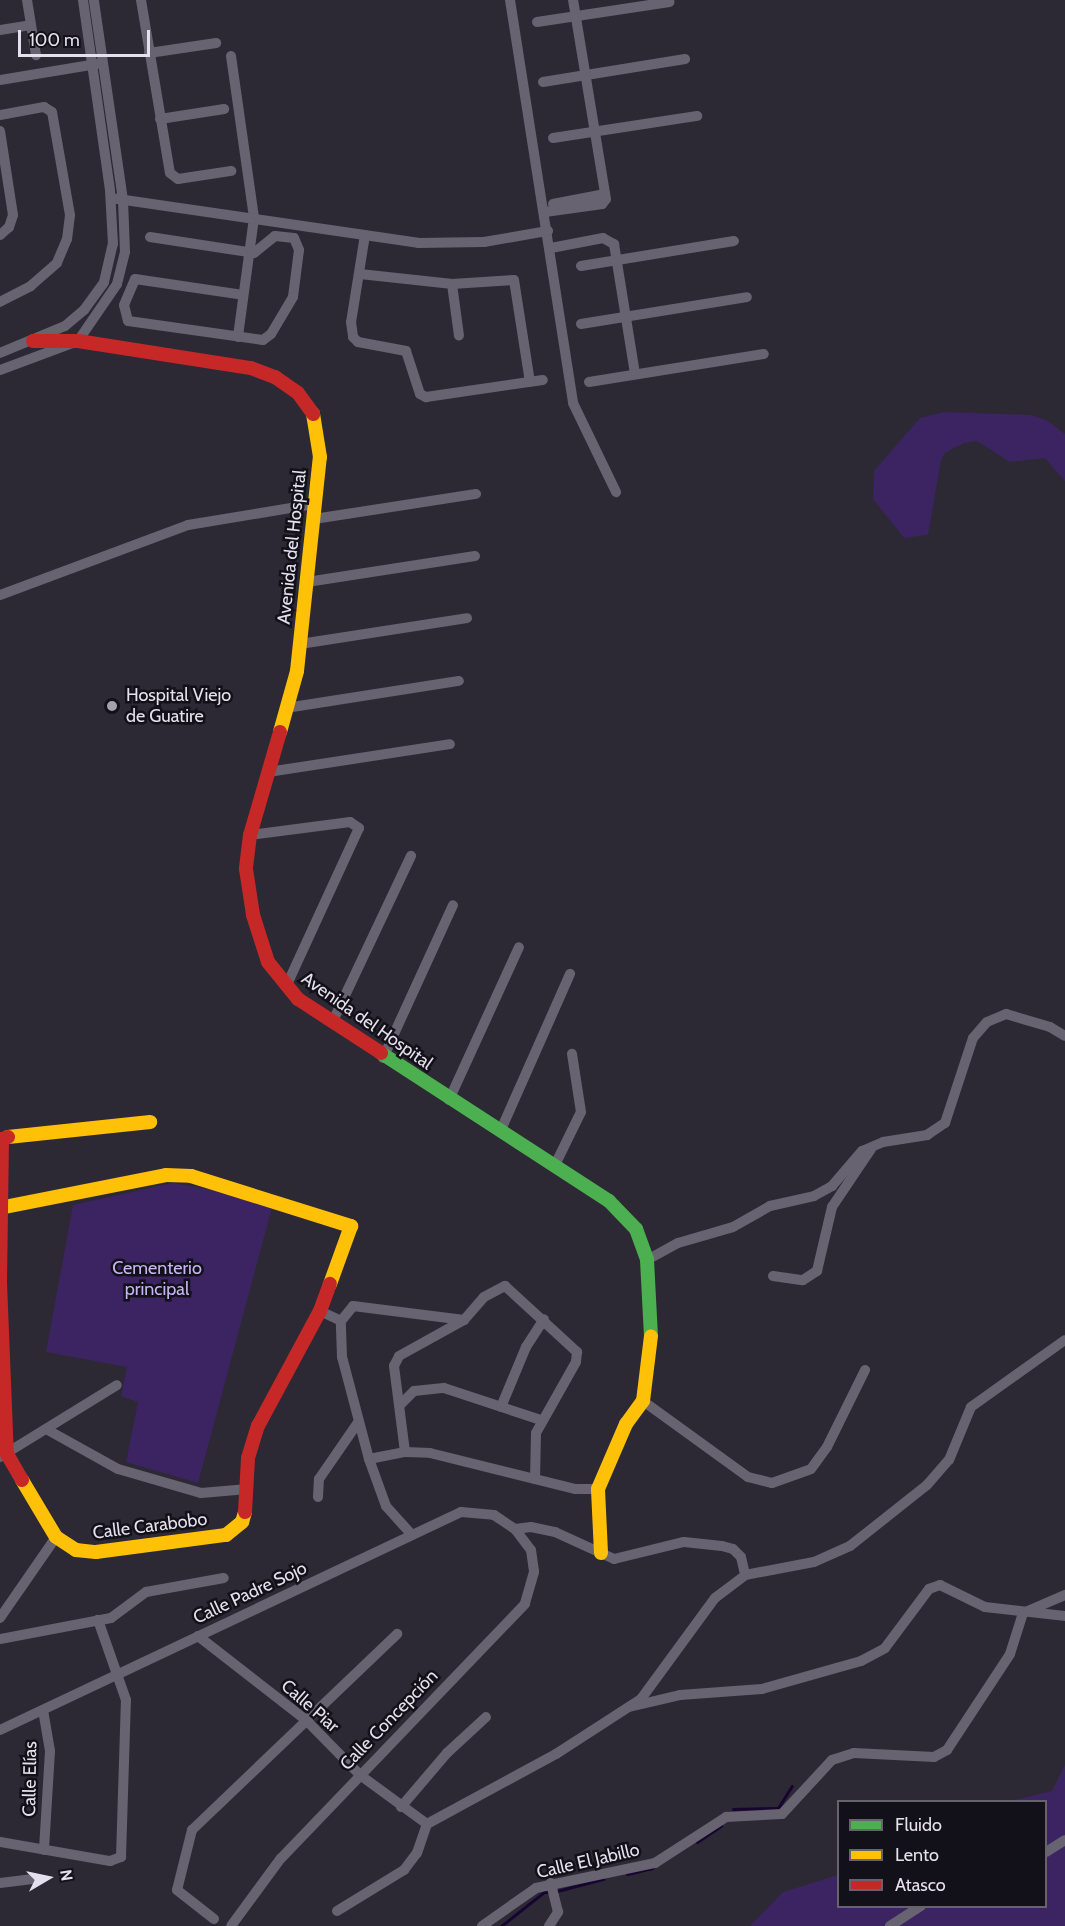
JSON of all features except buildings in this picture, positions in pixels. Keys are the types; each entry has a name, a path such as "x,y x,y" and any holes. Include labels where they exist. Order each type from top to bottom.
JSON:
{"street":[{"path":"27,0 36,55"},
{"path":"0,370 78,341 117,284 125,252 123,200 98,64 83,0"},
{"path":"78,341 78,321 104,282 113,244 94,0"},
{"path":"141,0 167,165 178,179 231,171"},
{"path":"510,0 545,208 573,403 616,492"},
{"path":"545,208 605,194 573,0"},
{"path":"537,22 669,2"},
{"path":"0,30 31,25"},
{"path":"149,53 216,43"},
{"path":"231,56 255,218 238,337"},
{"path":"543,82 685,59"},
{"path":"0,80 98,64"},
{"path":"0,115 44,107 52,112 70,215 67,239 57,263 31,286 0,302"},
{"path":"160,119 224,110"},
{"path":"553,138 697,116"},
{"path":"0,131 5,195 13,220 0,235"},
{"path":"111,198 418,243 457,244 548,231"},
{"path":"365,235 350,328 353,337 358,342 406,351 420,394 426,397 543,380"},
{"path":"150,237 249,251 258,251 275,236 294,238 299,250 292,297 271,334 263,339 128,321 124,304 130,283 140,278 243,295"},
{"path":"551,248 610,240 617,260 635,374"},
{"path":"581,266 734,241"},
{"path":"360,274 452,284 510,279 517,283 530,382"},
{"path":"452,284 459,336"},
{"path":"581,324 747,297"},
{"path":"0,353 64,326 84,310"},
{"name":"Avenida del Hospital","path":"33,341 78,341 251,368 275,377 298,393 315,417 320,457 300,644 286,708 250,835 246,869 253,915 268,962 286,987 332,1023 383,1058 609,1200 636,1229 647,1260 652,1348 643,1401 626,1424 598,1489 601,1553"},
{"path":"589,382 764,354"},
{"path":"314,519 476,494"},
{"path":"0,595 188,525 315,504"},
{"path":"307,582 476,556"},
{"path":"300,644 467,618"},
{"path":"286,708 459,681"},
{"path":"268,772 450,744"},
{"path":"250,835 350,822 359,828 286,987"},
{"path":"332,1023 411,856"},
{"path":"383,1058 453,905"},
{"path":"449,1100 519,947"},
{"path":"500,1132 570,974"},
{"path":"647,1260 678,1243 733,1227 770,1206 814,1196 832,1186 861,1151 873,1146 927,1135 945,1122 973,1038 987,1022 1006,1014 1050,1027 1065,1036"},
{"path":"554,1167 581,1112 572,1054"},
{"path":"0,1618 56,1537 3,1455 0,1146 7,1135 150,1122"},
{"path":"773,1276 803,1280 817,1271 832,1207 873,1146"},
{"name":"Calle Carabobo","path":"2,1208 166,1175 191,1176 351,1226 320,1311 258,1426 248,1458 248,1489 242,1522 226,1534 96,1552 76,1550 56,1537"},
{"path":"405,1452 401,1404 394,1366 399,1356 464,1320 484,1297 505,1286 575,1346 577,1357 541,1420 535,1446 535,1479"},
{"path":"412,1535 386,1506 369,1460 342,1357 341,1321 353,1306 464,1320"},
{"path":"320,1311 341,1321"},
{"path":"501,1407 526,1347 544,1319"},
{"path":"337,1911 404,1870 417,1853 427,1824 556,1754 641,1699 715,1598 745,1575 814,1562 850,1546 927,1485 949,1460 972,1407 1065,1340"},
{"path":"643,1401 748,1477 772,1483 811,1469 827,1448 865,1370"},
{"path":"3,1455 117,1385"},
{"path":"401,1404 414,1391 429,1387 541,1420"},
{"path":"318,1497 320,1479 359,1420"},
{"path":"46,1429 118,1469 201,1492 248,1489"},
{"path":"369,1460 405,1452 430,1453 575,1489 598,1489"},
{"name":"Calle Padre Sojo","path":"0,1730 461,1512 494,1515 515,1529"},
{"path":"515,1529 531,1527 555,1532 614,1559 684,1542 722,1546 733,1549 741,1557 745,1575"},
{"name":"Calle Concepción","path":"231,1926 281,1858 525,1604 534,1572 531,1550 515,1529"},
{"path":"0,1639 111,1618 146,1592 224,1578"},
{"path":"629,1707 680,1695 762,1689 861,1661 885,1648 929,1589 940,1585 985,1607 1065,1616"},
{"path":"1023,1613 1065,1595"},
{"name":"Calle El Jabillo","path":"482,1926 536,1888 655,1863 726,1817 782,1814 832,1760 854,1753 934,1757 947,1750 1010,1654 1023,1613"},
{"path":"0,1842 110,1861 121,1857 126,1700 119,1674 98,1620"},
{"path":"214,1919 177,1890 192,1830 397,1634"},
{"name":"Calle Piar","path":"198,1636 307,1721 360,1775 427,1824"},
{"name":"Calle Elías","path":"43,1710 50,1751 44,1850"},
{"path":"401,1807 447,1753 486,1717"},
{"path":"1047,1851 1065,1840"},
{"path":"0,1883 35,1879"},
{"path":"549,1926 558,1912 551,1884"},
{"path":"890,1926 918,1908"}],"green space":[{"path":"944,412 1031,415 1046,420 1065,434 1065,481 1045,458 1010,462 977,441 964,443 945,453 941,460 928,535 904,538 873,499 874,471 920,418"},
{"name":"Cementerio principal","path":"172,1183 274,1200 198,1483 126,1462 138,1402 121,1396 127,1367 46,1352 73,1205"},
{"path":"1065,1765 1065,1926 750,1926 783,1892 837,1875 837,1908 1047,1908 1047,1800 1014,1800 1052,1791"}],"waterway":[{"path":"733,1809 778,1808 792,1786"},
{"path":"697,1842 721,1826"},
{"path":"627,1874 652,1868"},
{"path":"557,1891 603,1879"},
{"path":"501,1926 544,1892 550,1892"}],"traffic: fast":[{"path":"381,1053 609,1201 636,1229 647,1260 651,1336"}],"traffic: slow":[{"path":"280,732 297,671 320,457 313,414"},
{"path":"8,1137 150,1122"},
{"path":"0,1208 166,1175 191,1176 351,1226 330,1284"},
{"path":"601,1553 598,1489 626,1424 643,1401 651,1336"},
{"path":"22,1480 56,1537 76,1550 96,1552 226,1535 242,1522 245,1512"}],"traffic: jam":[{"path":"33,341 78,341 251,368 275,377 298,393 313,414"},
{"path":"280,732 250,835 246,869 253,915 268,962 298,999 381,1053"},
{"path":"8,1137 2,1139 0,1283 7,1454 22,1480"},
{"path":"245,1512 248,1458 258,1426 320,1311 330,1284"}],"place":[{"name":"Hospital Viejo de Guatire","path":"112,706"}]}
